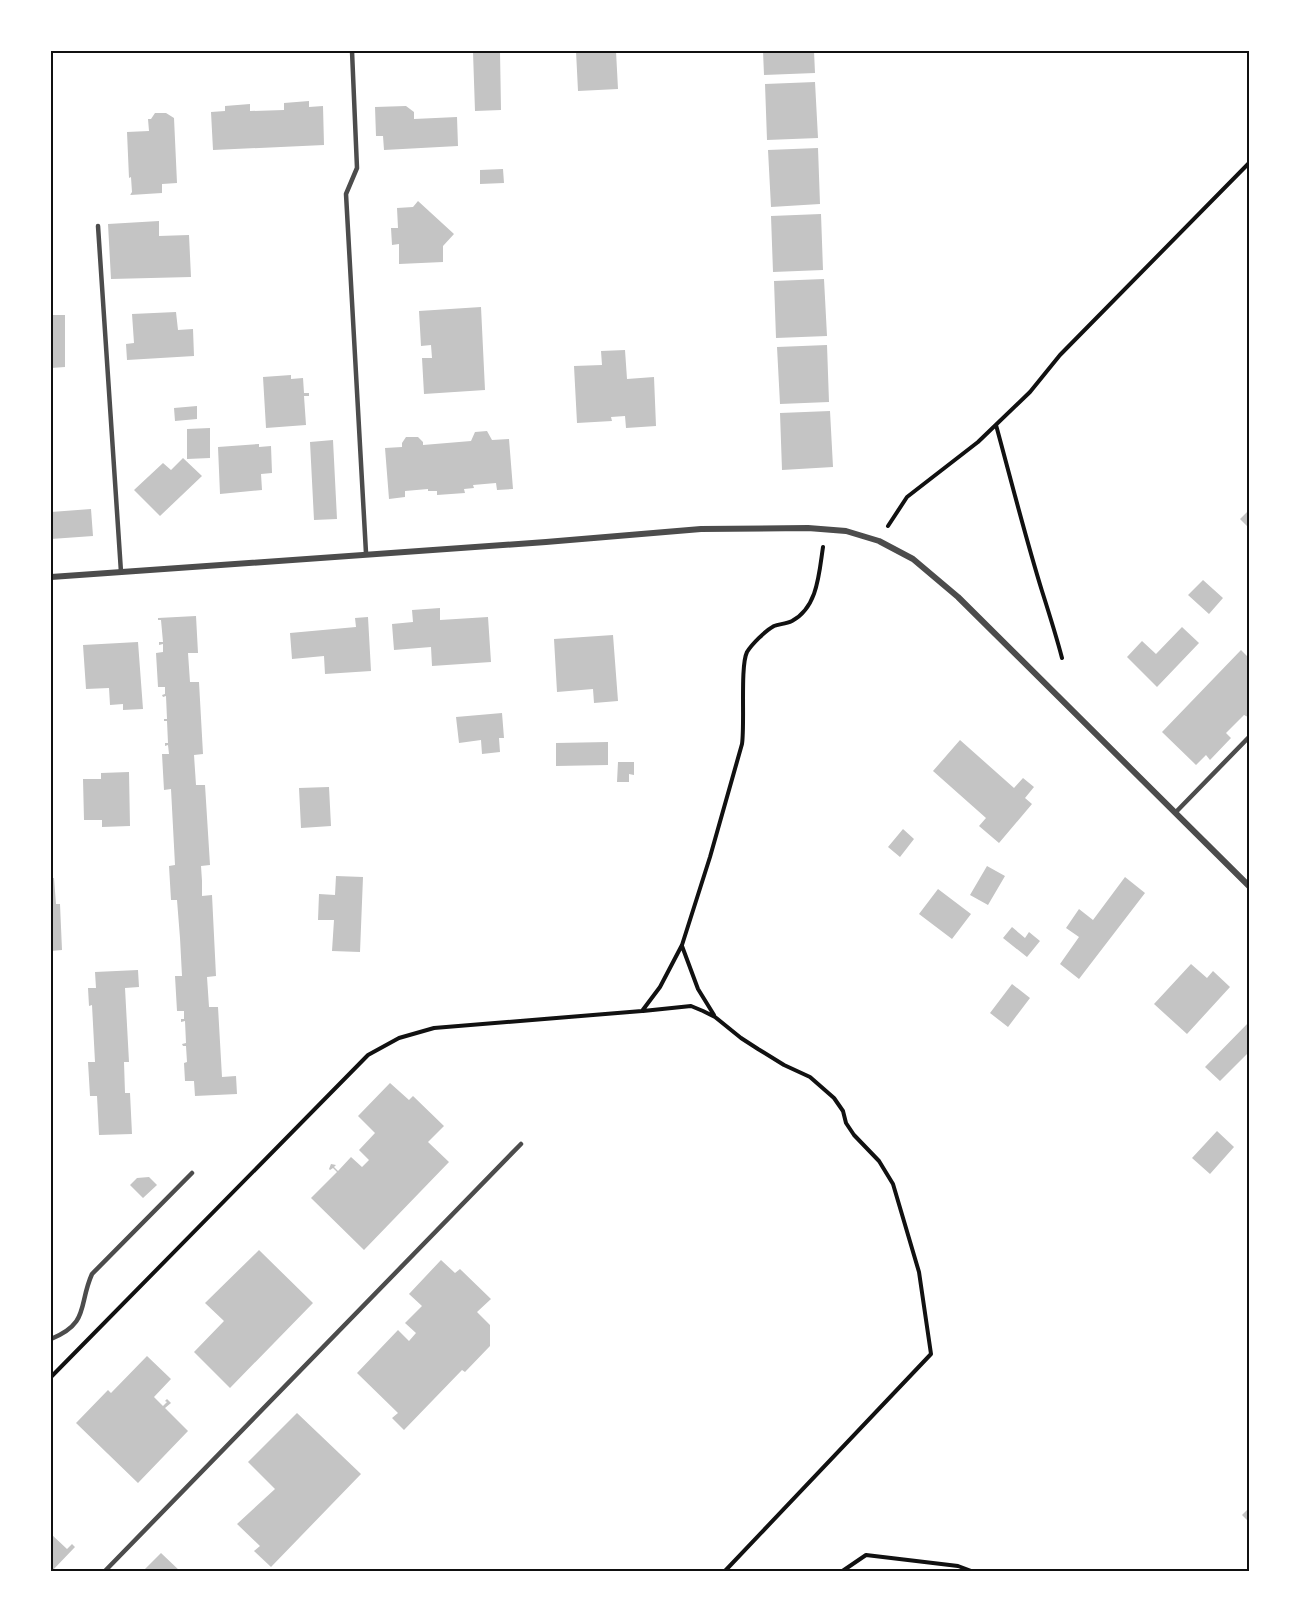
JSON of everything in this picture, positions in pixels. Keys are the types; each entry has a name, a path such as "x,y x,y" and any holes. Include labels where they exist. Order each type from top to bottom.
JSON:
{"street":[{"path":"51,577 700,529 826,528 846,531 879,541 913,559 958,597 1250,887"}],"lane":[{"path":"352,51 357,168 346,194 366,553"},
{"path":"98,226 121,572"},
{"path":"1175,813 1250,736"},
{"path":"104,1572 521,1144"},
{"path":"51,1339 67,1331 81,1314 87,1285 92,1274 192,1173"}],"path":[{"path":"879,541 907,497 978,441 1030,392 1060,355 1250,162"},
{"path":"996,424 1042,591 1053,619 1062,658"},
{"path":"642,1011 660,987 682,945 710,857 742,744 744,665 747,652 772,627 792,621 808,608 815,592 826,528"},
{"path":"682,945 698,989 715,1017"},
{"path":"51,1377 368,1055 399,1038 434,1028 691,1006 715,1017 741,1038 784,1065 810,1077 834,1098 854,1135 879,1161 893,1184 919,1272 931,1354 724,1572"},
{"path":"842,1572 866,1556 958,1566 974,1572"}],"building":[{"path":"500,51 501,110 475,111 473,52"},
{"path":"576,51 616,51 618,89 578,91"},
{"path":"763,51 814,51 815,73 764,75"},
{"path":"815,82 818,138 767,140 765,84"},
{"path":"309,101 309,107 323,106 324,145 213,150 211,112 225,111 225,106 250,104 250,111 284,110 284,103"},
{"path":"406,106 414,112 414,119 457,117 458,146 384,150 383,136 376,136 375,107"},
{"path":"155,113 166,113 174,118 177,183 162,184 162,193 130,195 132,192 131,177 129,178 127,132 149,131 148,119 151,119"},
{"path":"818,148 820,204 771,207 768,150"},
{"path":"503,169 504,183 480,184 480,170"},
{"path":"418,201 454,234 443,246 443,262 399,264 399,244 392,245 391,228 398,228 397,208 413,207"},
{"path":"821,214 823,270 773,272 771,216"},
{"path":"159,221 159,236 189,235 191,277 111,279 108,224"},
{"path":"824,279 827,336 776,338 774,281"},
{"path":"481,307 485,390 424,394 422,358 432,358 431,345 421,346 419,311"},
{"path":"176,312 178,330 193,329 194,356 127,360 126,344 134,343 132,314"},
{"path":"51,315 65,315 65,367 51,368"},
{"path":"827,345 829,402 780,404 777,347"},
{"path":"625,350 627,379 654,377 656,426 626,428 625,416 611,417 612,421 577,423 574,366 602,365 601,351"},
{"path":"291,375 291,379 303,378 304,393 309,393 309,396 304,396 306,425 266,428 263,377"},
{"path":"197,406 197,419 175,421 174,408"},
{"path":"830,411 833,467 782,470 780,413"},
{"path":"210,428 210,458 187,459 187,429"},
{"path":"487,431 492,440 509,439 513,489 497,490 496,483 473,485 474,488 464,489 465,493 437,495 437,491 428,491 428,489 405,491 405,497 389,499 385,448 402,447 406,437 418,437 423,445 471,441 475,432"},
{"path":"333,440 337,519 314,520 310,442"},
{"path":"259,444 259,447 271,446 272,473 261,474 262,490 220,494 218,447"},
{"path":"183,458 202,476 160,516 134,490 163,463 171,470"},
{"path":"91,509 93,536 51,539 51,512"},
{"path":"1250,509 1250,529 1240,519"},
{"path":"1203,580 1223,598 1209,614 1188,595"},
{"path":"440,608 440,620 488,617 491,662 432,666 431,647 394,650 392,624 413,622 412,610"},
{"path":"196,616 198,653 188,653 190,682 199,682 203,754 194,755 196,785 205,785 210,865 201,866 202,896 212,895 216,976 207,977 209,1007 218,1007 222,1077 236,1076 237,1094 195,1096 194,1081 185,1081 186,1046 182,1044 186,1043 185,1021 181,1022 181,1019 184,1019 184,1011 177,1011 175,976 182,976 177,900 171,900 169,866 175,865 171,789 164,790 162,754 169,754 168,745 165,746 165,743 168,743 167,721 164,721 167,719 166,696 162,695 165,694 165,687 158,687 156,653 163,652 163,644 159,645 159,642 163,642 161,620 158,618"},
{"path":"368,617 371,671 325,674 324,656 292,659 290,633 356,627 355,618"},
{"path":"1182,627 1199,643 1157,687 1127,657 1142,641 1156,654"},
{"path":"613,635 618,701 594,703 593,689 557,692 554,639"},
{"path":"138,642 143,709 123,710 123,704 110,705 109,688 86,689 83,645"},
{"path":"1241,650 1250,659 1250,718 1244,715 1226,733 1231,738 1210,760 1206,755 1196,765 1162,732"},
{"path":"502,713 504,738 499,738 500,752 482,754 481,740 459,743 456,717"},
{"path":"960,740 1014,788 1023,778 1034,787 1025,798 1032,804 999,843 979,826 986,818 933,771"},
{"path":"608,742 608,765 556,766 556,743"},
{"path":"618,762 634,762 634,775 629,774 629,782 617,782"},
{"path":"129,772 130,826 102,827 102,820 84,820 83,779 101,779 101,773"},
{"path":"329,787 331,826 301,828 299,788"},
{"path":"903,829 914,839 900,857 888,847"},
{"path":"987,866 1005,876 988,905 970,895"},
{"path":"336,876 363,877 360,952 332,951 334,920 318,920 319,894 335,895"},
{"path":"1125,877 1145,893 1079,979 1060,964 1079,937 1066,928 1079,909 1093,920"},
{"path":"51,878 54,878 56,904 60,904 62,950 51,951"},
{"path":"938,889 971,914 952,939 919,914"},
{"path":"1012,927 1025,938 1029,932 1040,941 1027,957 1003,938"},
{"path":"1191,964 1207,978 1213,971 1230,987 1187,1034 1154,1004"},
{"path":"138,970 139,987 125,988 129,1062 124,1062 125,1093 130,1093 132,1134 99,1135 97,1096 90,1096 88,1062 95,1062 92,1005 89,1006 88,988 96,988 95,972"},
{"path":"1012,984 1030,998 1008,1027 990,1013"},
{"path":"1250,1021 1250,1051 1220,1081 1205,1067"},
{"path":"390,1083 409,1100 413,1096 444,1126 428,1142 449,1162 364,1250 311,1198 337,1172 333,1168 329,1169 331,1164 336,1165 334,1167 338,1171 351,1157 362,1167 369,1160 359,1150 375,1133 358,1116"},
{"path":"1217,1131 1234,1147 1210,1174 1192,1158"},
{"path":"149,1177 157,1185 143,1198 130,1185 137,1178"},
{"path":"259,1250 313,1303 230,1388 194,1352 224,1321 205,1303"},
{"path":"441,1260 455,1273 460,1269 491,1299 477,1312 490,1325 490,1346 465,1372 462,1370 404,1430 392,1418 398,1413 357,1373 398,1330 409,1341 416,1333 405,1323 422,1306 409,1294"},
{"path":"147,1356 171,1379 154,1397 163,1406 167,1399 171,1403 165,1408 188,1431 138,1483 76,1423 108,1390 111,1393"},
{"path":"297,1413 361,1474 271,1567 254,1551 260,1546 237,1524 275,1489 248,1462"},
{"path":"1250,1507 1250,1523 1242,1515"},
{"path":"51,1534 67,1549 72,1544 75,1547 51,1572"},
{"path":"161,1553 181,1572 142,1572"}]}
